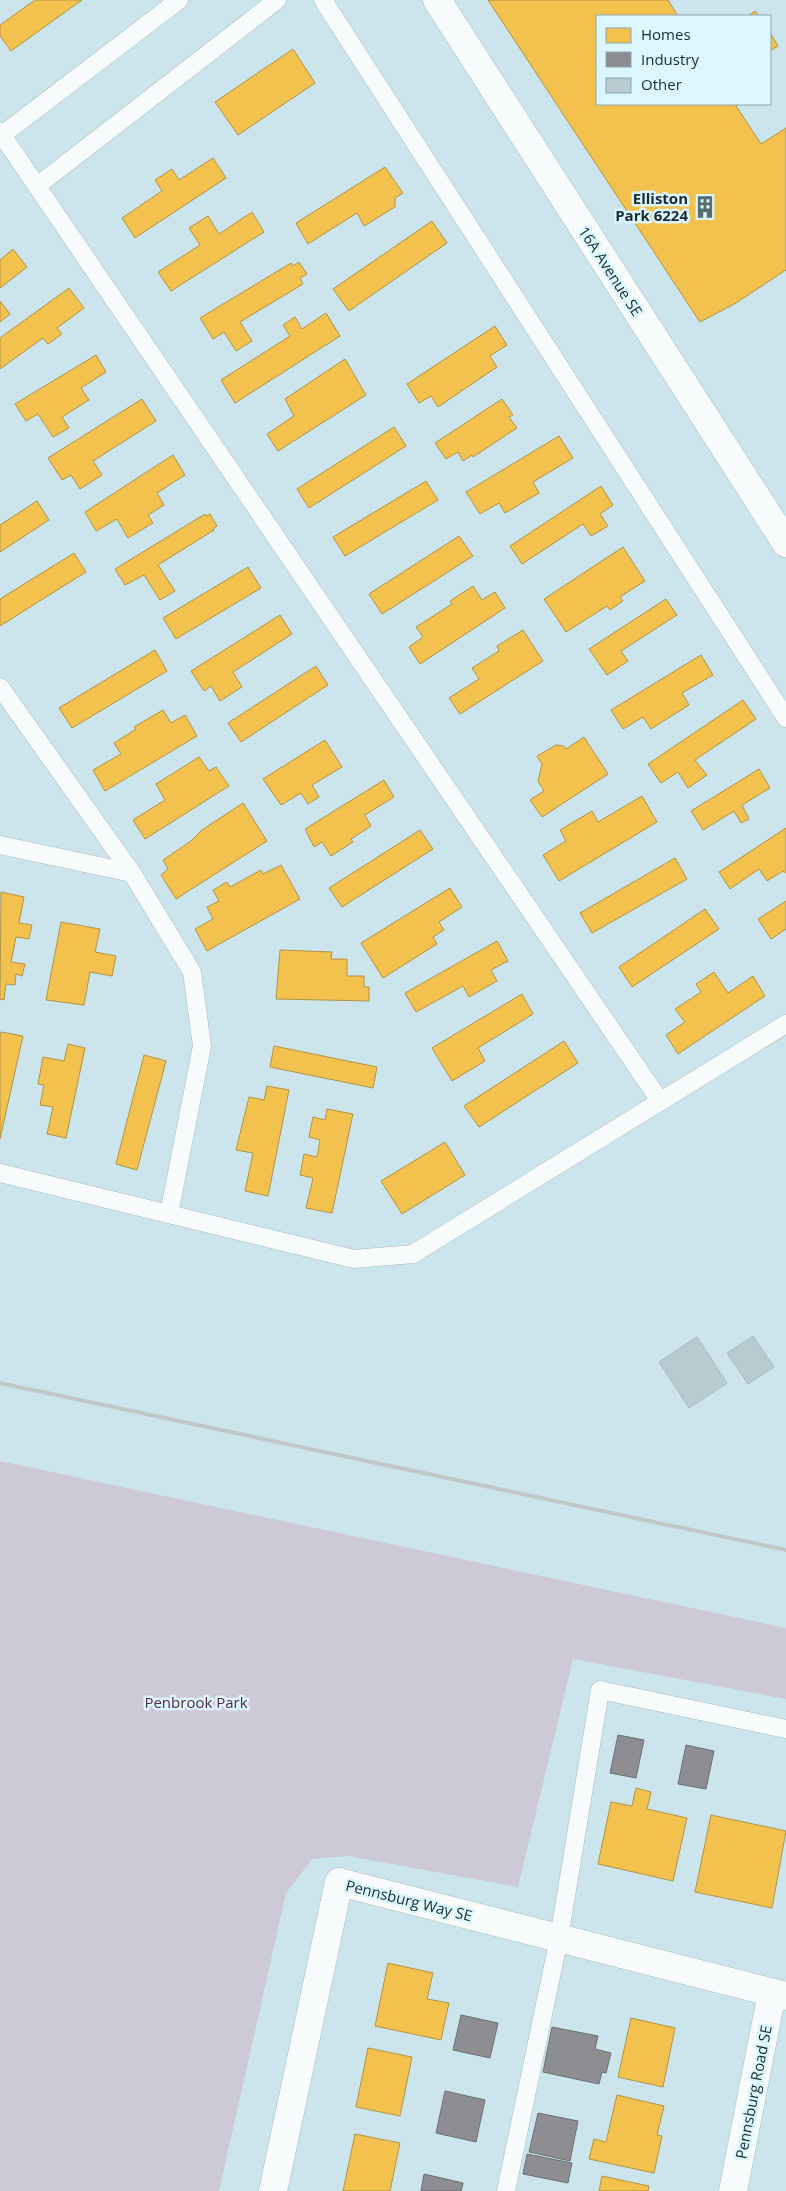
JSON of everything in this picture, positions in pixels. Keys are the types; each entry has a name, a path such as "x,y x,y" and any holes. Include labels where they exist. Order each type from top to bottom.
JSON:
{"street":[{"name":"16A Avenue SE","path":"437,0 786,543"},
{"name":"Pennsburg Way SE","path":"272,2191 339,1882 779,1994"},
{"name":"Pennsburg Road SE","path":"733,2191 779,1994"}],"lane":[{"path":"179,0 1,133 660,1101"},
{"path":"37,186 277,0"},
{"path":"323,0 786,718"},
{"path":"0,687 132,873 192,972 202,1046 168,1214"},
{"path":"0,845 132,873"},
{"path":"0,1173 354,1259 413,1254 786,1024"},
{"path":"506,2191 559,1938 600,1690 786,1729"}],"green space":[{"name":"Penbrook Park","path":"0,1461 786,1628 786,1699 573,1659 518,1887 348,1856 312,1859 286,1893 219,2191 0,2191"}],"building: Homes":[{"path":"35,0 82,0 11,51 0,36 0,25"},
{"name":"Elliston Park 6224","path":"488,0 668,0 677,15 596,15 596,105 738,105 736,106 761,144 786,128 786,270 736,303 700,322"},
{"path":"755,11 758,15 749,15"},
{"path":"771,35 778,46 771,50"},
{"path":"293,49 315,83 238,135 215,102"},
{"path":"213,158 226,178 135,238 122,218 162,191 155,180 172,169 179,180"},
{"path":"385,167 403,193 395,198 395,207 364,226 357,213 308,244 296,223"},
{"path":"252,212 264,232 171,291 158,272 200,245 189,228 208,216 219,234"},
{"path":"432,221 447,243 349,311 333,289"},
{"path":"13,249 27,267 0,288 0,260"},
{"path":"299,262 307,274 300,278 303,284 240,322 252,341 236,351 224,332 213,339 200,318 291,263 293,266"},
{"path":"69,288 84,308 57,328 62,334 48,344 43,338 0,369 0,338"},
{"path":"0,301 10,314 0,322"},
{"path":"326,313 340,336 235,403 221,380 290,336 283,325 295,317 302,329"},
{"path":"495,326 507,345 490,356 497,367 438,407 431,396 419,403 407,384"},
{"path":"96,355 106,372 81,388 89,400 62,417 69,428 53,437 38,414 26,421 15,404"},
{"path":"345,359 366,395 278,451 267,434 294,416 285,399"},
{"path":"142,399 156,421 93,461 102,475 80,489 71,475 62,480 48,458"},
{"path":"502,399 513,415 509,417 517,428 473,457 472,455 463,461 458,452 446,459 435,443"},
{"path":"394,427 406,446 309,508 297,489"},
{"path":"559,436 573,458 533,482 539,493 505,513 499,503 480,514 466,492"},
{"path":"173,455 185,475 157,493 164,505 148,515 153,523 128,538 117,519 96,531 85,512"},
{"path":"426,481 438,500 345,556 333,537"},
{"path":"601,486 613,505 600,514 608,526 591,536 583,524 522,564 510,546"},
{"path":"37,501 49,520 0,552 0,525"},
{"path":"205,514 206,516 210,514 217,526 214,530 158,565 175,591 160,600 144,575 125,585 115,569"},
{"path":"459,536 473,556 382,614 369,594"},
{"path":"623,547 645,581 620,597 623,601 610,610 607,606 566,632 544,599"},
{"path":"74,553 86,572 0,626 0,599"},
{"path":"248,567 261,588 176,639 163,618"},
{"path":"473,586 482,600 495,592 505,608 420,664 409,647 423,637 416,627 452,604 450,601"},
{"path":"666,599 677,615 621,651 628,661 607,675 589,649"},
{"path":"280,615 292,634 233,672 242,687 220,701 211,686 204,691 191,671"},
{"path":"523,630 543,661 460,714 449,698 479,679 472,668 499,651 497,646"},
{"path":"155,650 167,671 72,728 59,708"},
{"path":"701,655 713,675 682,693 689,705 651,729 643,717 623,729 611,710"},
{"path":"316,666 328,685 241,742 228,723"},
{"path":"743,700 756,719 695,760 707,775 688,788 678,772 661,783 648,764"},
{"path":"163,710 171,723 185,715 197,736 105,791 93,770 121,754 114,743 136,729 134,727"},
{"path":"584,737 608,774 542,817 530,800 544,791 538,781 542,764 537,756 556,745 564,746 566,749"},
{"path":"325,740 342,767 312,785 319,797 308,804 301,793 281,805 263,779"},
{"path":"199,757 209,771 216,767 229,786 145,839 133,820 165,800 156,784"},
{"path":"759,769 770,788 742,805 749,819 741,823 734,811 703,830 691,811"},
{"path":"384,780 394,797 365,815 371,826 351,839 353,842 331,856 322,842 314,847 305,829"},
{"path":"642,796 657,822 559,881 543,855 566,841 560,830 592,811 598,822"},
{"path":"243,803 267,841 176,899 161,875 168,869 163,860 191,841 202,830"},
{"path":"786,828 786,873 783,871 767,881 759,869 730,889 719,872"},
{"path":"420,830 433,849 342,907 329,888"},
{"path":"675,858 687,879 592,933 580,913"},
{"path":"281,865 300,899 207,951 195,929 213,919 207,907 219,901 213,890 227,882 230,887 261,870 263,874"},
{"path":"450,888 462,907 439,922 444,930 433,937 437,944 383,978 361,943"},
{"path":"1,892 24,897 19,923 32,925 29,939 16,937 11,962 25,964 22,976 16,974 15,985 6,984 4,1000 0,999"},
{"path":"786,901 786,929 771,939 758,919"},
{"path":"705,909 719,929 632,987 619,967"},
{"path":"61,922 100,929 95,952 116,956 112,976 90,972 84,1005 46,1000"},
{"path":"497,941 508,961 491,970 497,981 469,997 463,986 416,1012 405,993"},
{"path":"280,950 332,952 331,959 347,959 347,976 364,976 364,987 369,987 369,1001 276,999"},
{"path":"714,972 728,993 753,976 765,996 678,1054 666,1035 685,1022 675,1009 701,992 696,984"},
{"path":"522,994 533,1014 478,1048 485,1061 452,1081 432,1048"},
{"path":"1,1032 23,1036 0,1139 0,1038"},
{"path":"564,1041 578,1063 479,1127 464,1106"},
{"path":"68,1044 85,1048 66,1138 47,1134 53,1107 40,1105 44,1085 38,1084 43,1057 64,1061"},
{"path":"274,1046 377,1067 373,1088 270,1067"},
{"path":"144,1055 166,1061 137,1170 116,1164"},
{"path":"267,1086 289,1090 268,1196 245,1191 253,1153 236,1150 249,1097 264,1100"},
{"path":"327,1109 353,1114 332,1213 306,1208 313,1178 300,1175 304,1154 317,1157 320,1140 309,1137 313,1117 325,1120"},
{"path":"445,1142 465,1175 402,1214 381,1181"},
{"path":"636,1788 651,1792 647,1809 687,1818 673,1881 598,1864 611,1802 632,1806"},
{"path":"711,1815 786,1831 772,1908 695,1892"},
{"path":"388,1963 433,1973 427,1999 449,2003 441,2040 375,2026"},
{"path":"631,2018 675,2028 663,2087 618,2077"},
{"path":"368,2048 412,2057 400,2116 356,2107"},
{"path":"617,2095 664,2106 657,2135 662,2136 654,2173 589,2159 594,2139 606,2142"},
{"path":"355,2134 400,2143 390,2191 343,2191"},
{"path":"602,2176 649,2186 648,2191 599,2191"}],"building: Industry":[{"path":"618,1735 644,1740 636,1778 610,1773"},
{"path":"686,1745 714,1751 706,1789 678,1784"},
{"path":"461,2015 498,2023 490,2058 453,2050"},
{"path":"552,2027 598,2036 595,2049 611,2053 606,2073 602,2072 599,2084 543,2072"},
{"path":"445,2091 485,2100 476,2142 436,2133"},
{"path":"538,2113 578,2121 570,2161 529,2152"},
{"path":"527,2154 572,2163 568,2183 523,2174"},
{"path":"424,2174 463,2183 461,2191 421,2191"}],"building: Other":[{"path":"753,1336 774,1367 748,1384 727,1353"},
{"path":"697,1337 727,1383 689,1408 659,1362"}],"railway":[{"path":"0,1383 786,1550"}],"place":[{"name":"Elliston Park 6224","path":"705,207"}]}
